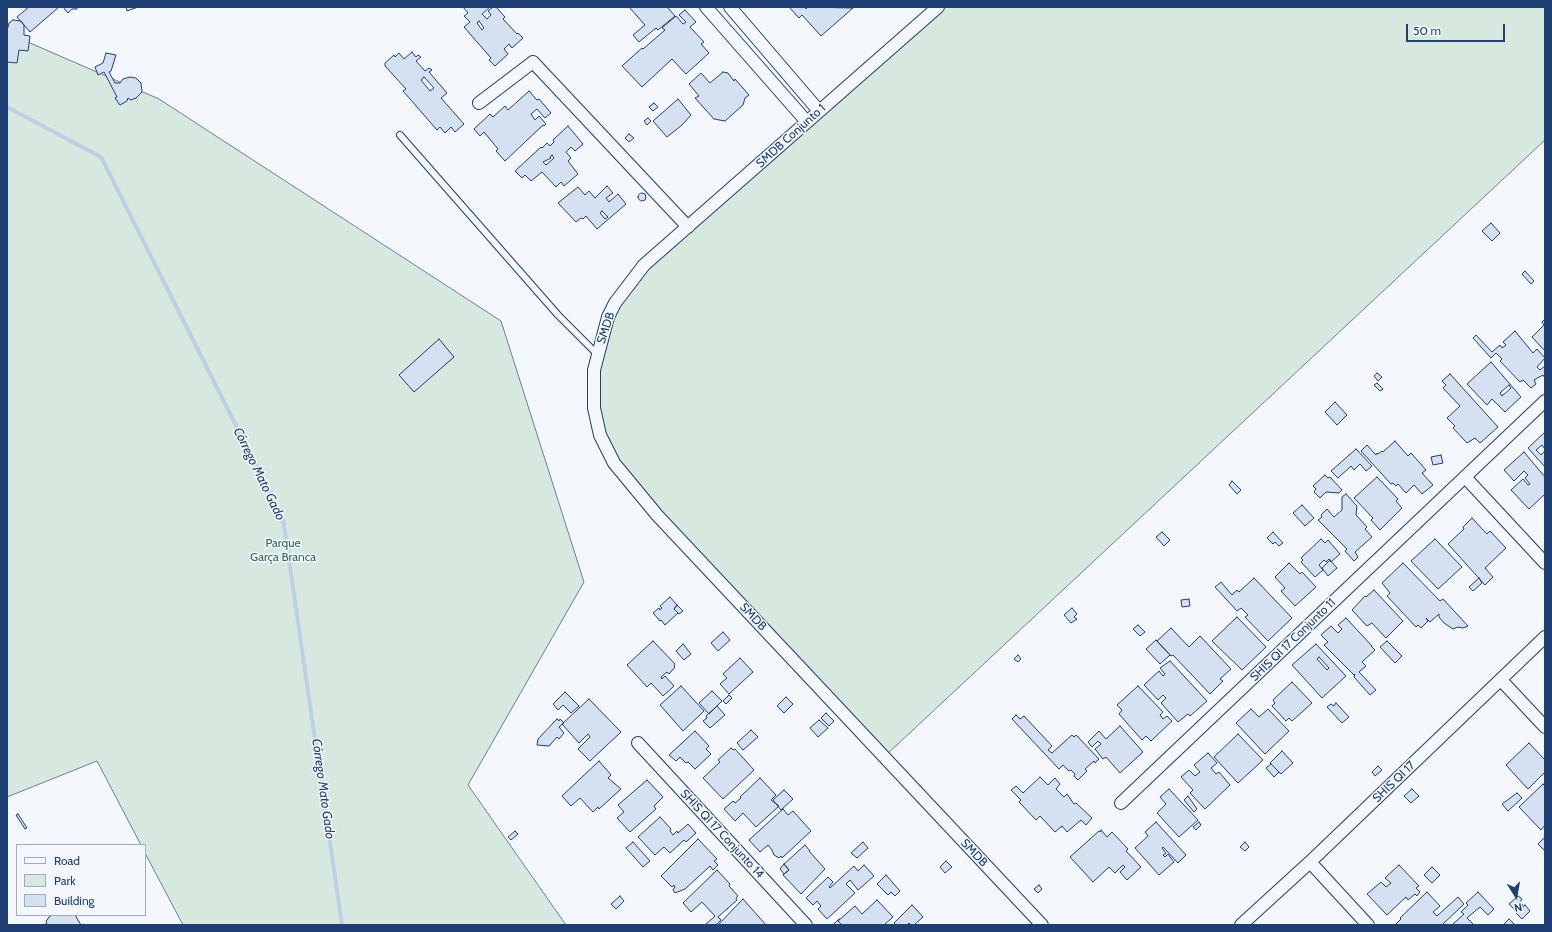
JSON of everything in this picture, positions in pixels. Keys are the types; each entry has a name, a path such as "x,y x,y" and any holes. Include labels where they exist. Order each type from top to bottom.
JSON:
{"street":[{"path":"706,7 807,122"},
{"path":"730,7 819,110"},
{"name":"SMDB Conjunto 1","path":"644,265 938,7"},
{"path":"479,103 533,62 688,227"},
{"name":"SMDB","path":"644,265 615,303 608,317 594,370 594,408 600,435 614,463 657,515 1042,925"},
{"name":"SHIS QI 17 Conjunto 11","path":"1122,802 1545,401"},
{"path":"1464,477 1545,563"},
{"name":"SHIS QI 17","path":"1241,925 1310,862 1545,637"},
{"path":"1501,680 1545,727"},
{"name":"SHIS QI 17 Conjunto 14","path":"638,743 806,925"},
{"path":"1310,862 1368,925"}],"lane":[{"path":"400,135 558,315 598,355"}],"green space":[{"path":"937,7 1545,7 1545,140 884,757 614,463 594,408 608,317 644,265"},
{"name":"Parque Garça Branca","path":"7,33 159,99 501,321 584,582 468,785 566,925 183,925 146,855 146,844 140,844 97,761 7,797"}],"building":[{"path":"29,7 59,7 30,32 17,17"},
{"path":"63,7 77,7 77,9 72,9 68,13"},
{"path":"126,7 138,7 127,11"},
{"path":"463,7 490,7 482,14 487,19 491,15 488,11 493,7 496,7 505,17 503,19 517,34 518,33 523,38 512,48 509,44 504,49 508,54 495,66 489,60 491,58 464,27 470,22 464,16 468,13","holes":["479,21 484,28 482,30 477,23"]},
{"path":"629,7 667,7 675,16 658,30 656,28 639,42 633,35 645,25"},
{"path":"789,7 805,7 806,9 808,7 853,8 821,36 802,15 799,18"},
{"path":"685,10 696,22 690,27 704,42 701,44 709,53 686,74 672,59 642,87 622,66 665,30 662,28 676,16 683,24 686,22 679,15"},
{"path":"13,20 21,21 24,25 24,35 30,36 28,51 19,50 17,63 7,62 7,31 9,23"},
{"path":"412,52 416,57 418,55 421,57 416,61 425,71 429,68 432,70 429,72 447,93 441,98 464,124 455,132 451,127 445,133 440,127 437,130 403,91 406,89 385,66 385,63 394,55 395,57 399,53 404,59","holes":["424,77 434,88 430,91 421,80"]},
{"path":"106,53 116,55 111,71 109,72 115,83 120,83 123,79 130,77 136,78 141,83 142,92 136,98 131,100 128,98 127,101 120,105 115,98 117,97 104,72 98,75 95,67 103,63"},
{"path":"723,72 728,73 734,81 735,79 749,95 745,98 743,105 725,121 714,119 695,98 699,96 689,84 701,73 710,83"},
{"path":"529,91 537,100 539,99 551,113 545,118 537,109 531,114 535,120 539,116 546,124 544,126 543,125 505,161 496,151 498,149 484,132 480,136 474,129 490,114 493,117 505,106 508,110"},
{"path":"678,99 691,115 682,125 667,137 653,121"},
{"path":"654,103 658,107 653,111 649,107"},
{"path":"648,118 651,121 647,125 644,121"},
{"path":"568,126 583,144 575,151 571,147 566,152 571,158 568,161 578,174 564,186 561,182 556,187 542,172 531,181 525,175 522,178 515,171 541,147 542,148 547,143 550,146 554,142 553,140","holes":["552,155 554,158 546,165 543,162 551,158 550,157"]},
{"path":"629,134 634,138 629,142 625,138"},
{"path":"607,186 613,193 606,198 609,202 618,194 626,204 597,229 586,216 576,222 558,203 578,187 585,195 589,191 595,198","holes":["602,211 608,217 605,219 600,213"]},
{"path":"642,193 645,194 645,200 642,201 639,200 638,197 639,194"},
{"path":"1491,223 1500,233 1492,241 1482,231"},
{"path":"1525,271 1534,281 1531,284 1522,274"},
{"path":"1545,319 1545,351 1532,337 1544,325 1542,322"},
{"path":"1515,331 1533,353 1537,349 1545,358 1537,367 1540,370 1545,366 1545,378 1543,375 1534,380 1536,384 1531,388 1523,380 1520,382 1500,361 1502,359 1496,353 1491,358 1473,338 1476,335 1492,352 1500,345 1502,348 1506,345 1503,342"},
{"path":"439,339 454,357 414,392 399,375"},
{"path":"1491,362 1521,397 1505,412 1492,399 1487,405 1467,384","holes":["1509,385 1511,388 1502,396 1500,393"]},
{"path":"1377,373 1382,377 1378,381 1374,376"},
{"path":"1450,374 1498,427 1480,443 1475,438 1467,443 1453,428 1455,426 1447,418 1460,406 1443,388 1446,385 1442,381"},
{"path":"1377,383 1383,389 1380,391 1374,385"},
{"path":"1335,402 1347,415 1337,425 1325,412"},
{"path":"1545,432 1545,449 1542,445 1536,450 1541,455 1545,451 1545,467 1528,448"},
{"path":"1395,441 1408,456 1411,453 1426,470 1422,473 1433,485 1422,494 1414,485 1406,493 1398,484 1396,486 1393,483 1391,484 1361,451 1367,445 1376,455 1377,453 1383,452"},
{"path":"1356,449 1372,466 1366,471 1360,464 1354,470 1351,466 1338,478 1331,471"},
{"path":"1524,452 1545,477 1545,494 1529,509 1511,490 1523,479 1528,485 1530,484 1525,478 1528,475 1524,471 1514,481 1504,470"},
{"path":"1441,455 1443,463 1433,465 1431,457"},
{"path":"1325,475 1328,478 1330,477 1342,490 1339,493 1326,492 1320,498 1314,492 1316,489 1313,486"},
{"path":"1377,477 1398,499 1396,501 1402,508 1380,530 1371,520 1373,518 1354,498"},
{"path":"1232,481 1241,490 1237,494 1229,485"},
{"path":"1346,494 1357,506 1356,515 1367,527 1365,529 1372,537 1355,552 1358,557 1354,561 1345,551 1347,549 1318,520 1327,509 1334,517 1342,510 1342,497"},
{"path":"1302,505 1314,518 1305,526 1293,513"},
{"path":"1472,518 1487,534 1490,531 1506,548 1485,568 1493,577 1485,585 1448,544 1464,529 1463,527"},
{"path":"1162,532 1170,540 1164,546 1156,537"},
{"path":"1273,532 1283,543 1279,546 1275,542 1273,544 1267,538"},
{"path":"1321,539 1325,543 1328,540 1340,554 1331,562 1329,559 1326,562 1324,560 1319,565 1323,570 1315,577 1301,562 1303,560 1301,558"},
{"path":"1435,539 1462,567 1438,589 1411,561"},
{"path":"1330,560 1337,568 1328,576 1322,568"},
{"path":"1289,563 1300,574 1302,572 1316,587 1295,606 1281,591 1285,588 1275,577"},
{"path":"1403,563 1440,601 1443,599 1468,626 1453,629 1444,623 1439,617 1439,614 1430,622 1426,618 1428,621 1421,628 1418,625 1416,627 1387,596 1390,593 1382,583"},
{"path":"1254,578 1292,618 1268,641 1245,617 1248,615 1241,608 1237,611 1215,587 1221,582 1232,595 1237,590 1239,592"},
{"path":"1479,578 1482,583 1473,591 1469,587"},
{"path":"1374,590 1403,621 1386,638 1372,623 1367,626 1352,610 1365,596 1366,597"},
{"path":"670,597 677,605 674,609 678,613 665,625 653,613 659,608 660,610 662,608 660,606"},
{"path":"1189,599 1190,606 1182,607 1181,600"},
{"path":"677,605 683,611 679,614 674,609"},
{"path":"1072,608 1077,614 1074,617 1077,619 1071,623 1064,615"},
{"path":"1237,617 1266,647 1242,670 1212,641"},
{"path":"1346,618 1375,650 1362,662 1366,666 1359,672 1376,690 1370,695 1354,677 1355,674 1354,675 1324,645 1328,642 1321,635 1331,626 1338,633 1342,629 1338,625"},
{"path":"1138,625 1145,632 1140,636 1133,629"},
{"path":"1171,628 1189,647 1200,636 1231,669 1220,679 1223,681 1210,694 1173,655 1171,656 1157,641"},
{"path":"723,632 730,640 718,651 711,643"},
{"path":"1156,640 1170,655 1160,664 1146,649"},
{"path":"653,641 675,664 675,667 669,674 667,672 661,677 662,679 665,676 674,686 663,696 651,683 647,687 627,665"},
{"path":"1387,641 1402,656 1395,663 1380,647"},
{"path":"683,644 691,654 684,660 676,651"},
{"path":"1316,644 1346,676 1322,698 1292,665","holes":["1319,657 1329,668 1327,670 1317,659"]},
{"path":"1018,655 1021,659 1018,662 1014,659"},
{"path":"740,658 753,672 729,694 720,684 727,678 723,674"},
{"path":"1170,661 1207,701 1190,716 1188,714 1178,722 1161,703 1166,698 1163,695 1158,700 1144,685 1159,671 1163,676 1165,674 1160,668"},
{"path":"1292,682 1312,703 1292,721 1289,718 1286,721 1272,706 1275,703 1273,700"},
{"path":"681,686 704,711 683,731 660,705"},
{"path":"1138,686 1163,712 1160,715 1163,719 1167,716 1172,721 1151,741 1146,736 1142,740 1119,714 1122,710 1117,705"},
{"path":"712,691 722,701 709,714 699,703"},
{"path":"565,692 579,706 571,713 563,705 558,710 553,704"},
{"path":"729,695 732,698 726,704 723,701"},
{"path":"786,697 793,704 784,713 777,706"},
{"path":"589,699 621,732 590,761 578,749 590,737 588,734 579,743 562,724"},
{"path":"1336,703 1349,717 1342,723 1327,707 1331,704 1334,706"},
{"path":"717,706 725,715 710,728 703,721 707,718 706,716"},
{"path":"1251,709 1259,717 1268,709 1289,731 1265,754 1236,723"},
{"path":"826,713 834,721 829,726 821,718"},
{"path":"1016,715 1020,719 1024,716 1052,746 1048,750 1052,753 1072,735 1074,737 1076,735 1099,759 1095,763 1094,761 1085,769 1087,771 1078,780 1071,770 1069,771 1063,765 1059,769 1012,719"},
{"path":"557,719 559,721 560,719 564,723 559,727 564,733 559,739 557,737 549,746 537,745 538,739"},
{"path":"819,720 828,728 818,737 810,728"},
{"path":"1120,726 1143,752 1120,773 1106,757 1103,759 1095,749 1101,744 1098,741 1092,747 1088,742 1099,731 1106,739"},
{"path":"751,730 758,737 743,750 737,743"},
{"path":"695,731 709,746 706,749 711,754 695,769 680,757 676,761 669,755"},
{"path":"1238,734 1263,760 1238,783 1214,757"},
{"path":"1529,743 1545,760 1545,772 1528,789 1506,765"},
{"path":"731,748 733,750 735,749 754,770 723,799 703,778 720,762 718,760"},
{"path":"1282,751 1293,763 1281,774 1270,763"},
{"path":"1208,753 1217,763 1211,768 1216,774 1219,772 1230,785 1205,809 1190,793 1193,790 1181,777 1189,770 1195,776 1200,772 1194,765"},
{"path":"599,761 611,775 608,778 621,789 599,809 598,807 593,812 580,798 571,806 562,796"},
{"path":"1271,764 1279,772 1274,777 1266,768"},
{"path":"1378,766 1382,770 1375,776 1372,772"},
{"path":"1040,777 1048,785 1055,778 1060,784 1056,789 1064,797 1067,794 1074,804 1076,803 1092,818 1086,825 1081,820 1067,832 1062,826 1055,832 1040,816 1036,820 1019,802 1021,800 1011,790 1016,786 1023,793"},
{"path":"760,778 776,795 771,800 779,806 756,827 743,813 735,821 724,809 733,801 735,803 741,798 740,797"},
{"path":"647,780 663,797 654,806 656,809 630,832 617,818 624,812 618,805"},
{"path":"1543,784 1545,786 1545,825 1541,830 1519,807"},
{"path":"1169,789 1198,820 1179,837 1157,813 1166,804 1160,797"},
{"path":"1412,789 1419,796 1411,803 1404,796"},
{"path":"784,790 793,799 781,810 773,800"},
{"path":"1517,793 1522,798 1508,811 1502,804"},
{"path":"1188,796 1197,809 1194,812 1184,800"},
{"path":"783,809 788,815 793,811 811,831 782,858 781,856 779,858 774,855 768,845 760,852 749,840"},
{"path":"18,814 27,828 25,829 16,815"},
{"path":"660,817 671,829 670,831 673,835 677,831 678,833 688,824 696,833 686,842 684,840 670,853 664,847 655,855 638,837"},
{"path":"1156,822 1186,855 1178,863 1163,847 1162,848 1166,853 1163,855 1165,857 1168,854 1174,862 1159,875 1135,848 1148,836 1145,832"},
{"path":"1199,822 1201,825 1196,830 1193,827"},
{"path":"1101,830 1107,837 1112,832 1128,849 1126,851 1141,867 1127,880 1120,872 1125,867 1123,865 1115,873 1109,867 1093,882 1070,857"},
{"path":"515,831 518,834 511,840 508,837"},
{"path":"1545,837 1545,851 1538,844"},
{"path":"698,839 717,859 714,861 718,865 713,870 710,866 685,889 675,893 673,890 675,887 674,885 672,887 661,876"},
{"path":"633,842 650,861 643,867 626,848"},
{"path":"863,842 868,848 857,858 851,853"},
{"path":"1245,842 1249,847 1245,851 1240,847"},
{"path":"805,845 825,869 801,894 783,875 789,870 784,864"},
{"path":"946,861 952,867 945,873 940,867"},
{"path":"784,864 789,870 784,874 780,869"},
{"path":"864,865 874,876 858,890 850,880 846,884 855,893 827,919 818,909 821,906 817,901 813,905 806,898 828,877 833,882 829,887 830,888 854,866 858,871"},
{"path":"1399,865 1419,886 1416,888 1420,892 1417,896 1415,894 1408,900 1406,897 1387,915 1367,894 1381,882 1386,887 1391,883 1385,878"},
{"path":"1432,867 1440,875 1432,883 1424,875"},
{"path":"717,870 730,884 729,886 738,896 736,898 737,900 718,917 721,920 716,925 705,925 715,916 702,902 691,912 683,903"},
{"path":"886,875 900,891 895,896 891,892 888,895 877,884"},
{"path":"1039,885 1042,889 1038,893 1034,889"},
{"path":"1427,892 1440,906 1433,912 1437,916 1458,897 1464,904 1442,925 1395,925 1401,919 1400,918"},
{"path":"1478,892 1494,909 1488,915 1480,907 1467,918 1474,925 1452,925 1464,914 1461,912 1468,905 1466,903"},
{"path":"620,896 624,901 616,909 611,904"},
{"path":"1518,896 1522,899 1520,902 1523,905 1516,911 1509,904"},
{"path":"743,899 766,925 718,925"},
{"path":"877,900 893,917 884,925 842,925 838,921 855,906 862,914"},
{"path":"912,905 923,917 914,925 909,923 907,925 896,925 894,923"},
{"path":"1525,905 1530,911 1522,919 1516,913"},
{"path":"51,916 76,916 81,925 44,925 47,923 46,921"},
{"path":"839,919 838,921 842,925 833,925"},
{"path":"1509,919 1515,925 1503,925"}],"waterway":[{"name":"Córrego Mato Gado","path":"7,107 101,157 283,519 342,925"}]}
